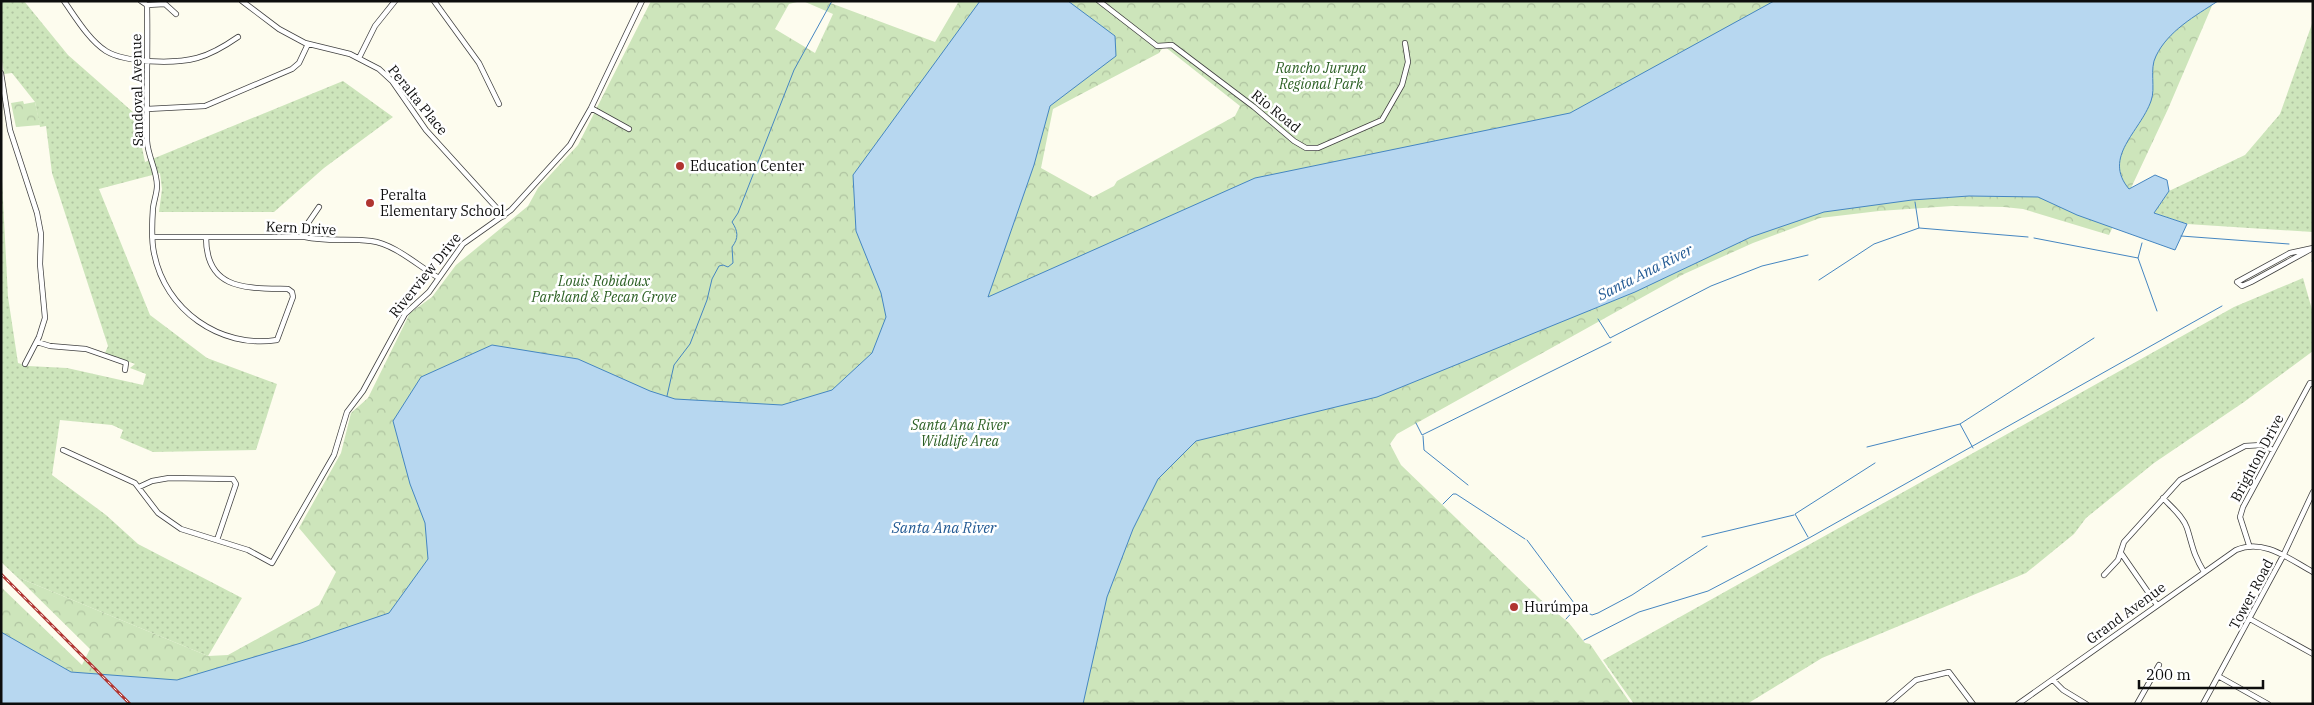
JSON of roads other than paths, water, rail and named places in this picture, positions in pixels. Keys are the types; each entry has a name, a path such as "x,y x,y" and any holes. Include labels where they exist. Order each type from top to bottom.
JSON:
{"street":[{"path":"64,1 87,32 106,51 124,58 147,60 195,58 226,46 238,37"},
{"path":"141,1 147,5 165,4 176,14"},
{"name":"Peralta Place","path":"242,1 278,29 308,44 359,58 379,69 392,82 426,130 504,216"},
{"path":"359,58 375,26 394,1"},
{"path":"434,1 479,63 499,104"},
{"name":"Riverview Drive","path":"217,540 248,550 272,563 334,455 347,412 363,391 405,314 429,292 452,257 470,237 504,216 522,200 540,176 570,145 591,108 642,1"},
{"name":"Rio Road","path":"1099,1 1157,46 1172,45 1254,107 1294,141 1306,148 1318,148 1382,120 1402,85 1408,62 1405,43"},
{"name":"Sandoval Avenue","path":"147,5 147,144 157,187 153,207 153,237 157,263 169,293 181,308 225,337 238,340 277,340 293,297 292,292 288,289 247,289 234,285 213,268 207,254 206,237"},
{"path":"147,108 196,108 221,100 285,74 299,64 308,44"},
{"path":"1,73 10,130 40,224 40,264 45,318 37,342 25,364"},
{"path":"591,108 629,129"},
{"path":"305,237 308,223 320,206"},
{"name":"Kern Drive","path":"153,237 305,237 324,241 377,242 439,278"},
{"path":"2313,248 2251,282 2242,286 2237,282 2290,253 2313,248"},
{"path":"37,342 50,346 86,349 126,363 125,370"},
{"name":"Brighton Drive","path":"2249,545 2240,517 2242,507 2311,384"},
{"path":"2104,575 2114,566 2124,542 2163,498 2192,473 2244,446 2262,445 2273,450"},
{"path":"63,450 130,480 139,487 151,506 168,522 181,529 217,540 236,484 233,479 169,478 152,481 139,487"},
{"name":"Tower Road","path":"2203,704 2284,556 2313,492"},
{"path":"2163,498 2179,515 2187,528 2194,555 2204,572"},
{"path":"2249,545 2268,548 2313,572"},
{"name":"Grand Avenue","path":"2018,704 2204,572 2236,550 2249,545"},
{"path":"2121,553 2157,605"},
{"path":"2250,619 2313,654"},
{"path":"2137,704 2158,665"},
{"path":"1888,704 1916,680 1949,672 1972,704"},
{"path":"2218,676 2268,704"},
{"path":"2053,680 2062,690 2086,704"}],"water":[{"name":"Santa Ana River","path":"980,1 1068,1 1115,36 1116,56 1050,106 1034,165 988,297 1255,178 1570,113 1774,1 2218,1 2183,25 2161,47 2154,61 2151,101 2121,155 2122,177 2129,189 2155,175 2167,180 2169,191 2154,213 2187,224 2175,250 2077,215 2038,197 1969,196 1912,200 1824,212 1751,237 1635,292 1377,397 1196,441 1158,479 1133,529 1107,597 1083,704 1,704 1,632 71,672 177,680 301,643 389,613 428,559 425,523 410,484 393,421 421,377 492,345 578,359 650,391 675,399 782,405 832,390 872,353 886,317 881,293 856,231 853,175"}],"waterway":[{"path":"667,396 674,365 690,344 707,300 712,279 719,266 728,267 733,263 732,247 737,235 736,228 732,222 738,213 794,70 832,1"},
{"path":"1819,280 1874,244 1919,228 1915,202"},
{"path":"1919,228 2028,237"},
{"path":"2181,236 2289,244"},
{"path":"2034,238 2138,258 2142,243"},
{"path":"1598,319 1610,338 1711,286 1762,266 1808,255"},
{"path":"2138,258 2157,311"},
{"path":"1584,640 1639,612 1708,591 1809,538 2222,306"},
{"path":"1973,448 1960,424 2094,338"},
{"path":"1416,423 1422,435 1611,342"},
{"path":"1867,447 1960,424"},
{"path":"1423,436 1424,450 1468,485"},
{"path":"1808,537 1795,514 1875,463"},
{"path":"1443,504 1453,494 1456,494 1525,539"},
{"path":"1702,537 1794,515"},
{"path":"1527,540 1577,607"},
{"path":"1566,619 1577,607 1592,615 1598,613 1632,595 1707,546"}],"railway":[{"path":"1,574 130,704"}],"place":[{"name":"Education Center","path":"680,166"},
{"name":"Peralta Elementary School","path":"370,203"},
{"name":"Hurúmpa","path":"1514,607"}],"park label":[{"name":"Rancho Jurupa Regional Park","path":"1321,76"},
{"name":"Louis Robidoux Parkland & Pecan Grove","path":"604,290"},
{"name":"Santa Ana River Wildlife Area","path":"960,434"}]}
